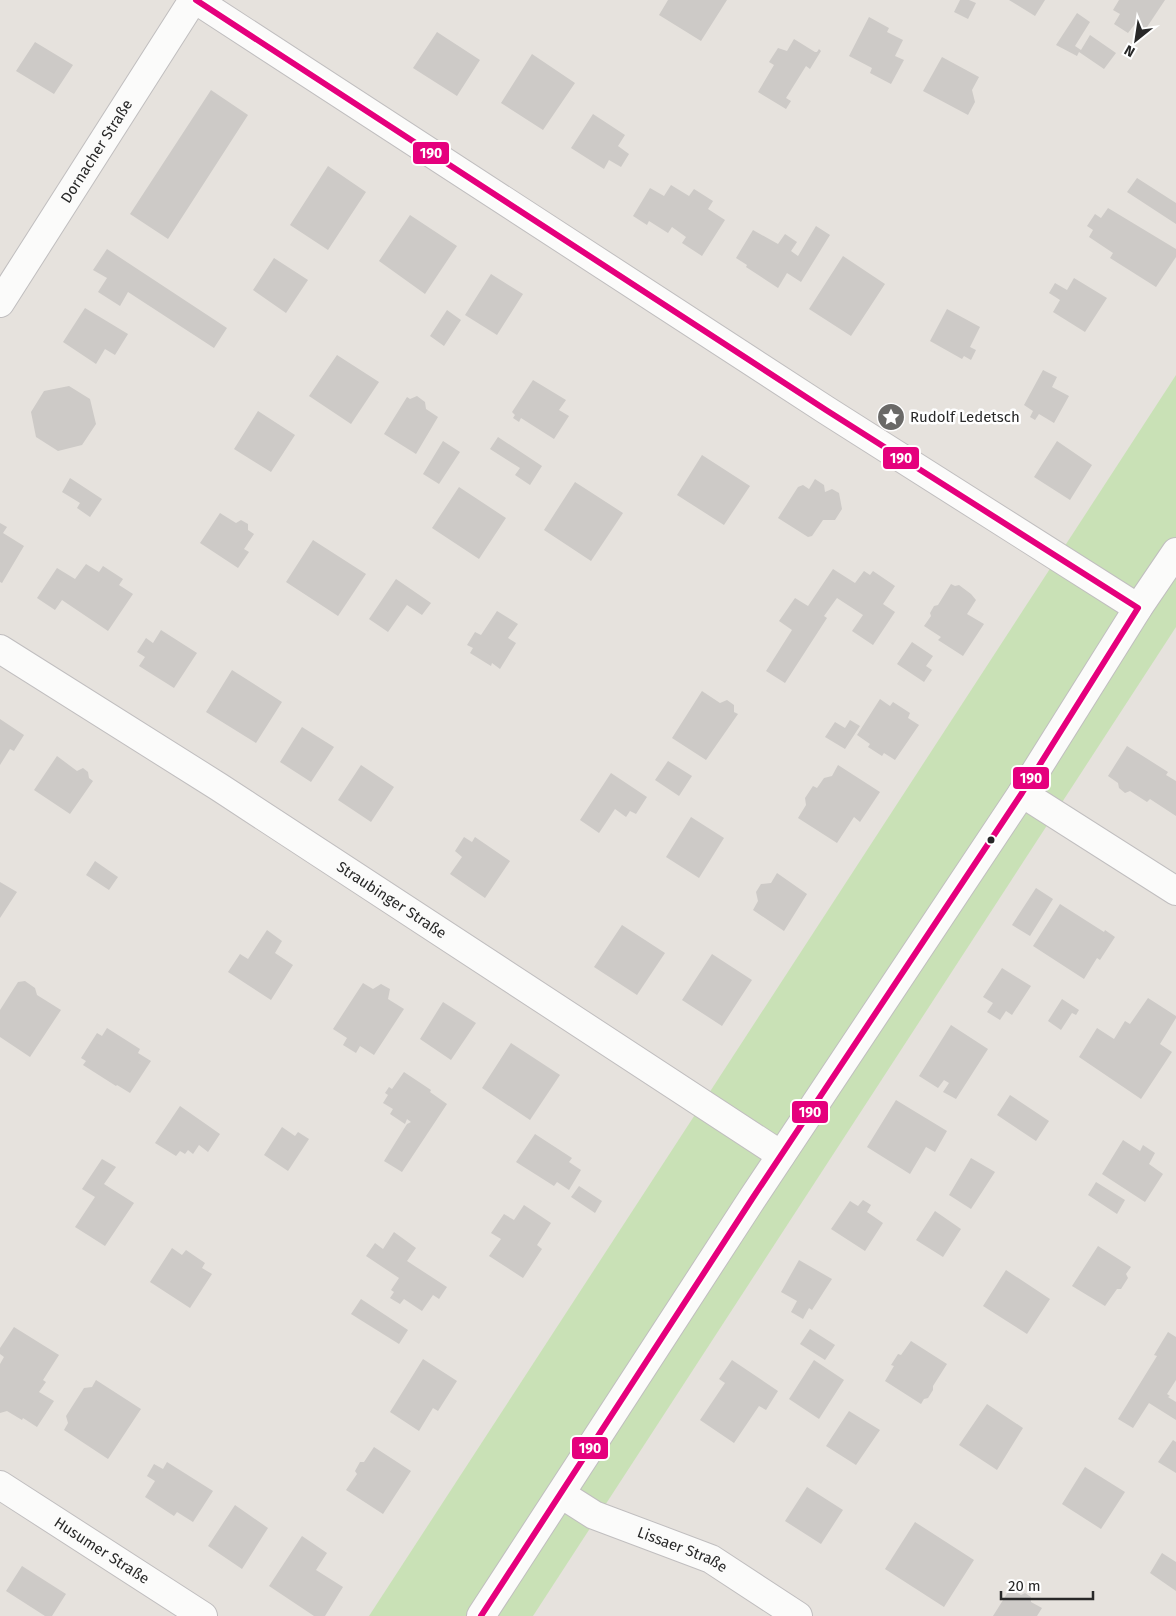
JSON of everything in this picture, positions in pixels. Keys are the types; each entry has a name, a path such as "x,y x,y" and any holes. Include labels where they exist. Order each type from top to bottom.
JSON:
{"street":[{"name":"Dornacher Straße","path":"0,303 194,0"},
{"path":"194,0 818,404 1138,608"},
{"path":"481,1616 781,1155 1022,793 1138,608 1176,552"},
{"name":"Straubinger Straße","path":"0,649 236,798 781,1155"},
{"path":"1022,793 1176,891"},
{"name":"Husumer Straße","path":"0,1485 203,1616"},
{"name":"Lissaer Straße","path":"561,1494 594,1515 711,1560 798,1616"}],"green space":[{"path":"1176,375 1176,627 533,1616 369,1616"}],"building":[{"path":"668,0 727,0 701,41 659,15"},
{"path":"960,0 969,0 976,3 968,19 954,12"},
{"path":"1009,0 1045,0 1035,16"},
{"path":"1119,0 1165,0 1145,30 1135,24 1128,33 1114,24 1120,14 1113,10"},
{"path":"1077,13 1090,22 1075,46 1081,50 1090,35 1116,53 1104,69 1079,52 1077,56 1056,45"},
{"path":"869,17 889,28 887,32 903,40 895,56 904,60 891,84 870,73 872,68 849,56"},
{"path":"437,32 480,60 457,96 413,68"},
{"path":"794,39 815,52 819,49 821,51 810,69 806,66 786,98 791,101 786,109 758,92 774,65 769,62 778,48 787,51"},
{"path":"35,42 73,65 54,94 16,71"},
{"path":"532,54 575,83 543,130 501,103"},
{"path":"942,57 979,77 972,90 975,102 968,115 923,91"},
{"path":"211,90 248,115 168,239 130,214"},
{"path":"593,114 625,135 618,146 629,154 621,167 609,160 604,169 571,148"},
{"path":"328,166 366,192 328,250 290,225"},
{"path":"1137,178 1176,203 1176,224 1127,192"},
{"path":"671,185 689,196 694,189 713,201 708,209 725,220 702,256 682,243 686,237 672,227 668,233 649,221 647,225 633,216 650,188 664,196"},
{"path":"1108,208 1176,249 1176,257 1156,287 1110,258 1113,253 1089,237 1093,230 1087,226 1095,214 1101,218"},
{"path":"410,215 457,246 425,294 379,261"},
{"path":"816,226 830,235 801,282 787,273 778,288 746,267 747,265 736,258 753,230 778,244 785,234 797,242 791,251 798,256"},
{"path":"107,249 227,328 214,348 128,292 120,306 98,292 107,278 93,270"},
{"path":"843,256 885,284 851,336 809,309"},
{"path":"274,258 308,280 286,313 253,290"},
{"path":"491,274 523,294 497,335 465,315"},
{"path":"1074,278 1107,298 1085,332 1053,312 1060,300 1049,293 1055,283 1067,290"},
{"path":"85,308 128,334 115,355 105,349 96,364 63,342"},
{"path":"947,309 980,327 970,347 976,350 971,360 964,356 962,359 930,341"},
{"path":"447,310 461,320 444,346 430,336"},
{"path":"337,355 379,382 351,424 309,396"},
{"path":"1043,370 1057,377 1052,387 1069,396 1054,423 1039,414 1035,420 1030,417 1033,411 1024,405"},
{"path":"533,380 566,400 559,410 569,416 554,439 521,418 519,422 513,418 515,415 512,412"},
{"path":"69,386 90,399 96,424 82,445 58,451 36,437 31,412 44,391"},
{"path":"417,396 425,402 426,409 438,417 416,454 384,434 407,397 410,399"},
{"path":"258,411 295,435 271,472 234,449"},
{"path":"498,437 542,466 530,485 515,475 520,468 490,449"},
{"path":"443,441 460,452 439,484 423,474"},
{"path":"1057,441 1092,465 1070,500 1034,477"},
{"path":"702,455 750,486 724,525 677,495"},
{"path":"70,478 102,499 90,517 77,508 80,503 62,492"},
{"path":"815,479 824,485 825,492 832,489 839,493 842,509 835,520 823,520 812,536 808,537 778,518 798,487 803,485 809,489"},
{"path":"575,482 623,513 591,561 544,530"},
{"path":"459,487 506,518 479,559 432,528"},
{"path":"220,513 236,523 241,520 248,524 248,530 254,534 244,549 249,552 238,568 200,543"},
{"path":"0,523 7,527 3,533 24,546 2,583 0,582"},
{"path":"313,540 366,574 338,616 286,582"},
{"path":"86,564 99,572 103,566 123,579 119,585 133,594 108,631 62,600 55,610 37,598 57,568 75,579"},
{"path":"833,569 855,583 864,571 870,575 873,571 895,586 883,604 895,612 873,645 852,631 863,615 837,598 824,616 827,618 785,683 766,671 792,630 779,621 795,598 808,606"},
{"path":"396,579 431,603 422,615 407,605 388,632 369,619"},
{"path":"951,584 959,585 976,600 967,614 984,624 963,656 938,640 941,637 924,626 931,616 930,613 934,606 938,605"},
{"path":"497,611 518,624 508,638 516,643 500,669 492,663 491,666 470,653 473,648 467,645 475,632 481,635"},
{"path":"161,630 197,653 174,688 139,666 145,657 137,652 146,638 153,643"},
{"path":"912,642 933,656 926,666 932,670 924,682 897,664"},
{"path":"232,670 282,702 256,743 206,712"},
{"path":"702,691 720,703 727,700 734,705 734,712 738,714 706,760 672,738"},
{"path":"880,699 890,706 893,702 910,713 908,718 919,725 895,760 884,753 882,756 868,747 870,744 857,735"},
{"path":"0,719 24,735 14,751 10,749 0,765"},
{"path":"850,720 860,726 845,749 825,737 835,722 845,728"},
{"path":"302,727 334,747 311,782 280,762"},
{"path":"1127,746 1168,772 1166,775 1176,781 1176,816 1150,799 1147,802 1130,791 1125,793 1119,788 1118,783 1108,776"},
{"path":"57,756 77,771 83,768 88,772 89,778 93,781 70,814 34,790"},
{"path":"668,761 692,776 679,796 655,780"},
{"path":"361,765 394,787 371,822 338,800"},
{"path":"838,765 880,792 860,822 854,817 837,843 798,818 806,805 805,798 813,786 817,788 824,778 832,776"},
{"path":"611,773 647,797 636,814 630,811 626,817 615,809 599,833 580,820"},
{"path":"691,817 724,838 699,878 666,857"},
{"path":"464,837 472,842 475,837 510,861 485,898 450,874 462,857 455,851"},
{"path":"95,861 118,877 109,890 86,875"},
{"path":"777,873 807,894 784,931 753,910 758,901 756,892 761,884 771,883"},
{"path":"0,882 17,892 0,918"},
{"path":"1036,888 1053,899 1030,936 1012,925"},
{"path":"1060,904 1115,937 1100,960 1097,958 1084,979 1033,946"},
{"path":"622,925 665,953 637,995 594,967"},
{"path":"267,930 282,941 275,953 293,965 271,1000 228,972 240,954 248,959"},
{"path":"712,954 752,980 722,1026 682,1000"},
{"path":"1002,968 1031,986 1012,1015 1006,1011 1000,1020 987,1012 993,1003 983,997"},
{"path":"25,981 35,988 37,995 61,1010 30,1057 0,1037 0,1010 18,982"},
{"path":"363,983 373,989 381,984 390,989 388,999 404,1009 374,1055 360,1046 356,1053 343,1045 347,1038 333,1029"},
{"path":"1148,998 1176,1016 1176,1018 1160,1044 1172,1052 1141,1099 1079,1057 1097,1028 1114,1039 1125,1021 1130,1024"},
{"path":"1062,999 1079,1010 1076,1015 1072,1013 1061,1030 1048,1021"},
{"path":"443,1002 476,1023 451,1060 420,1039"},
{"path":"951,1025 988,1049 956,1099 943,1092 949,1083 944,1080 938,1088 919,1076"},
{"path":"107,1028 140,1049 138,1053 151,1061 130,1093 83,1065 86,1061 81,1058 97,1033 102,1036"},
{"path":"511,1043 560,1075 530,1120 482,1088"},
{"path":"404,1072 431,1090 430,1092 447,1104 402,1172 384,1161 407,1124 411,1122 407,1119 405,1124 390,1114 393,1109 383,1103 388,1095 385,1093 389,1087 392,1089"},
{"path":"1010,1095 1049,1121 1036,1141 997,1115"},
{"path":"896,1100 947,1131 935,1152 926,1147 910,1174 867,1147"},
{"path":"180,1106 220,1134 208,1152 199,1145 193,1154 188,1150 185,1154 180,1151 176,1156 155,1143"},
{"path":"282,1127 295,1136 298,1132 309,1139 288,1171 264,1155"},
{"path":"535,1134 572,1158 569,1162 581,1170 569,1190 557,1182 554,1186 516,1162"},
{"path":"1123,1140 1140,1151 1143,1145 1155,1153 1149,1164 1163,1174 1145,1202 1102,1174"},
{"path":"971,1158 995,1172 971,1209 949,1195"},
{"path":"102,1159 116,1167 104,1184 134,1203 105,1246 75,1227 95,1197 82,1189"},
{"path":"1096,1182 1125,1200 1117,1214 1088,1195"},
{"path":"579,1186 602,1201 595,1213 571,1197"},
{"path":"863,1200 871,1205 867,1212 883,1223 865,1251 831,1229 850,1201 858,1206"},
{"path":"524,1205 551,1223 537,1245 542,1249 523,1278 489,1256 501,1239 491,1233 504,1214 514,1220"},
{"path":"935,1211 961,1229 943,1257 916,1240"},
{"path":"394,1232 416,1248 407,1261 447,1287 439,1299 433,1295 422,1311 404,1299 400,1304 390,1298 394,1292 391,1290 399,1278 366,1256 375,1243 383,1249"},
{"path":"1098,1246 1131,1267 1126,1274 1128,1278 1121,1289 1117,1289 1105,1306 1072,1286"},
{"path":"172,1248 182,1255 186,1250 205,1263 202,1268 212,1274 190,1308 150,1282"},
{"path":"799,1260 832,1279 812,1310 809,1308 803,1319 791,1312 797,1301 781,1292"},
{"path":"1006,1270 1050,1299 1027,1334 983,1306"},
{"path":"361,1299 408,1330 399,1344 351,1314"},
{"path":"14,1327 59,1355 43,1380 46,1382 39,1392 54,1401 37,1427 7,1411 0,1413 0,1364 4,1357 0,1354 0,1348"},
{"path":"810,1329 835,1345 825,1360 800,1344"},
{"path":"1168,1332 1176,1337 1176,1380 1167,1394 1170,1396 1168,1397 1176,1402 1176,1420 1149,1403 1133,1428 1118,1419 1157,1356 1154,1355"},
{"path":"911,1341 947,1364 928,1398 924,1399 921,1404 885,1381 894,1366 891,1365 898,1354 901,1355"},
{"path":"423,1359 457,1381 438,1411 433,1408 419,1431 390,1412"},
{"path":"732,1360 778,1391 766,1410 759,1406 734,1443 700,1420 725,1383 719,1379"},
{"path":"814,1360 844,1380 819,1419 789,1399"},
{"path":"96,1380 141,1409 108,1459 64,1430 68,1423 66,1416 84,1388 92,1387"},
{"path":"987,1404 1023,1428 997,1470 959,1445"},
{"path":"849,1411 880,1430 856,1465 826,1446"},
{"path":"1173,1440 1176,1442 1176,1473 1158,1462"},
{"path":"374,1447 411,1471 383,1514 346,1490 357,1474 355,1471 360,1462 364,1462"},
{"path":"167,1462 213,1491 193,1522 177,1512 174,1516 145,1497 155,1481 147,1476 154,1464 163,1469"},
{"path":"1085,1467 1125,1492 1101,1529 1062,1504"},
{"path":"807,1487 843,1510 821,1544 785,1521"},
{"path":"235,1505 268,1528 242,1569 208,1546"},
{"path":"915,1522 974,1560 944,1607 885,1569"},
{"path":"302,1536 327,1553 316,1570 343,1587 325,1616 314,1616 269,1586"},
{"path":"1162,1553 1176,1562 1176,1591 1150,1573"},
{"path":"22,1566 66,1594 52,1616 45,1616 6,1591"},
{"path":"1010,1589 1021,1595 1025,1593 1031,1597 1031,1602 1042,1608 1037,1616 993,1616"}],"transit line":[{"name":"190","path":"196,0 826,410 1138,608"},
{"name":"190","path":"481,1616 752,1199 1022,793 1138,608"}],"place":[{"name":"Rudolf Ledetsch","path":"891,417"}]}
